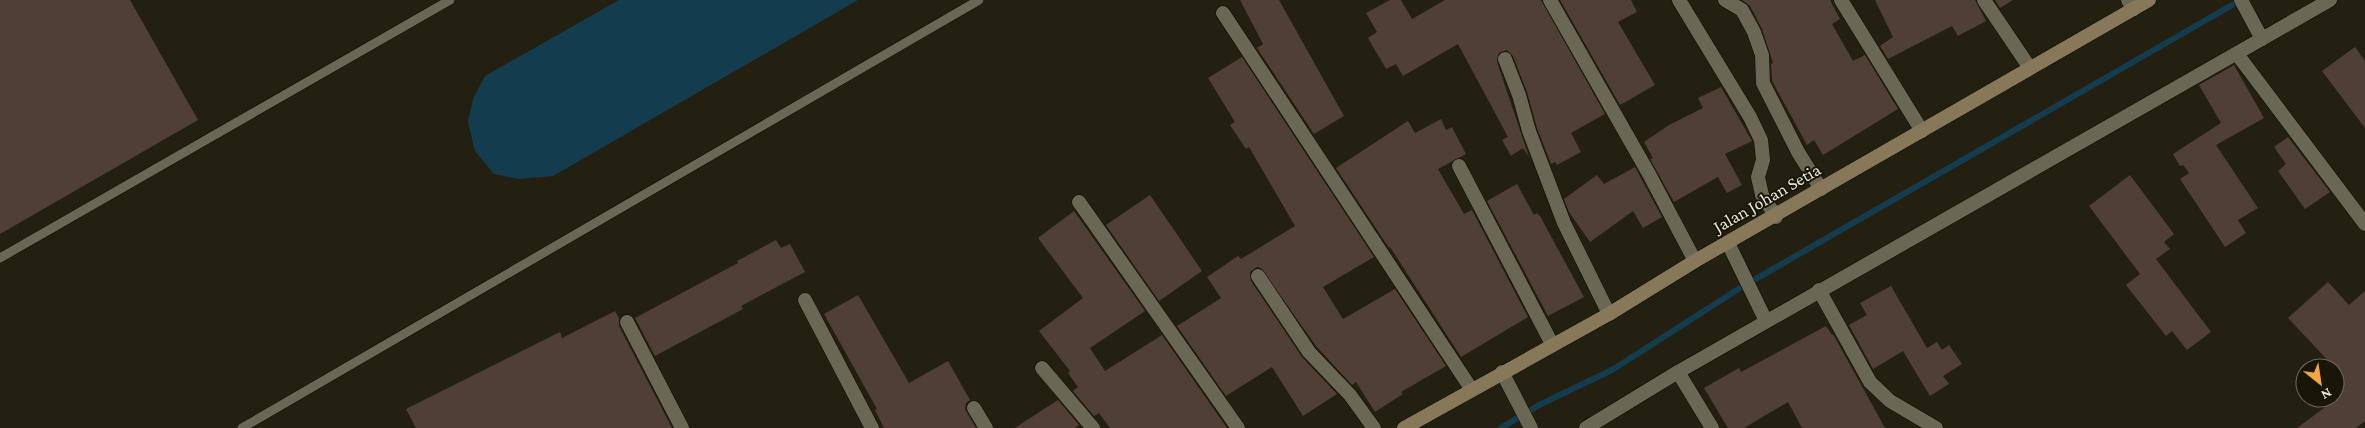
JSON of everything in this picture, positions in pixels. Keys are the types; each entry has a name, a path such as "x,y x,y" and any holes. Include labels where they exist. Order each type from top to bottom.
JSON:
{"main road":[{"name":"Jalan Johan Setia","path":"1404,428 1609,314 1695,261 2030,68 2131,5 2149,0"}],"street":[{"path":"1550,0 1649,174 1695,261"},
{"path":"1679,0 1750,117 1761,140 1763,160 1758,177 1762,195 1776,216"},
{"path":"1725,0 1742,10 1754,32 1762,55 1763,83 1798,152 1821,189"},
{"path":"1841,0 1922,130"},
{"path":"1984,0 2030,68"},
{"path":"2241,0 2256,24 2262,38"},
{"path":"1586,428 1766,321 2330,0"},
{"path":"1223,13 1472,390"},
{"path":"2237,54 2365,224"},
{"path":"1506,59 1529,131 1564,224 1609,314"},
{"path":"1459,166 1552,344"},
{"path":"1079,202 1238,428"},
{"path":"1728,243 1736,263 1766,321"},
{"path":"1258,276 1309,352 1350,395 1374,428"},
{"path":"1820,290 1870,382 1890,401 1936,428"},
{"path":"804,300 872,428"},
{"path":"627,322 682,428"},
{"path":"1042,368 1093,428"},
{"path":"1502,372 1532,428"},
{"path":"1678,372 1712,428"},
{"path":"974,408 986,428"}],"lane":[{"path":"0,258 450,0"},
{"path":"242,428 979,0"}],"water":[{"path":"619,0 858,0 553,176 519,179 494,174 475,151 468,122 473,99 485,76"}],"building":[{"path":"0,0 130,0 198,120 0,234"},
{"path":"1240,0 1279,0 1344,116 1314,134 1257,48 1263,44"},
{"path":"1390,0 1401,0 1412,19 1445,0 1541,0 1605,114 1571,133 1581,152 1557,165 1555,162 1551,164 1537,128 1527,92 1513,56 1507,50 1499,53 1497,62 1529,157 1523,148 1511,156 1502,140 1508,137 1458,44 1403,76 1396,64 1386,69 1368,38 1377,32 1366,13"},
{"path":"1560,0 1631,0 1637,12 1618,22 1655,85 1620,105"},
{"path":"1742,0 1830,0 1840,19 1832,24 1853,61 1865,55 1898,109 1823,155 1814,140 1807,145 1772,81 1771,64 1773,63 1762,29 1750,6"},
{"path":"1875,0 1975,0 1986,21 1958,36 1952,26 1888,59 1880,46 1893,37"},
{"path":"1995,0 2013,0 2000,8"},
{"path":"2355,47 2365,61 2365,128 2322,71"},
{"path":"1242,57 1374,257 1323,287 1343,319 1395,289 1446,366 1401,392 1403,394 1375,412 1356,382 1352,385 1316,346 1261,268 1257,267 1250,272 1251,281 1302,357 1337,394 1303,416 1272,367 1226,396 1177,326 1221,298 1207,277 1238,256 1241,259 1295,226 1249,147 1246,149 1230,125 1235,122 1208,78"},
{"path":"2234,65 2264,118 2216,145 2258,208 2238,220 2246,233 2225,247 2180,179 2189,173 2183,165 2180,166 2173,154 2221,123 2199,85"},
{"path":"1721,87 1752,141 1725,154 1742,185 1727,193 1718,177 1674,202 1650,159 1653,158 1644,142 1669,125 1703,108 1698,98"},
{"path":"1441,119 1446,130 1452,127 1466,154 1438,169 1464,214 1472,210 1528,317 1461,357 1336,168 1408,121 1415,133"},
{"path":"2288,137 2330,192 2305,209 2278,171 2286,164 2274,147"},
{"path":"1635,167 1662,217 1643,228 1633,211 1590,242 1569,212 1564,199 1597,175 1604,184"},
{"path":"2130,175 2174,234 2164,242 2170,249 2156,259 2211,332 2187,350 2172,331 2166,336 2126,285 2140,274 2089,206"},
{"path":"1517,184 1534,215 1537,213 1540,216 1584,297 1548,316 1487,201"},
{"path":"1150,195 1202,271 1159,301 1106,225"},
{"path":"1074,211 1145,311 1090,348 1105,371 1162,335 1227,428 1110,428 1099,413 1094,416 1073,391 1078,387 1068,373 1070,371 1039,331 1083,298 1038,238"},
{"path":"776,240 781,248 790,244 805,272 741,306 743,309 655,356 635,318 738,263 737,261"},
{"path":"2328,282 2349,305 2365,291 2365,421 2356,428 2297,428 2324,408 2345,408 2345,358 2326,358 2288,318"},
{"path":"1891,286 1927,348 1937,342 1942,350 1949,345 1962,364 1943,376 1949,384 1930,396 1903,351 1873,369 1849,325 1867,315 1860,303"},
{"path":"858,295 909,383 948,361 970,400 966,403 965,409 976,428 884,428 875,410 877,409 824,314"},
{"path":"615,311 619,318 619,326 672,428 416,428 406,409 560,332 562,338"},
{"path":"1826,326 1833,334 1885,428 1802,428 1788,402 1744,428 1728,428 1704,388 1739,368 1741,372"},
{"path":"1058,400 1079,425 1075,428 1015,428"}],"waterway":[{"path":"1501,428 1539,405 1612,370 1740,288 2241,0"}]}
